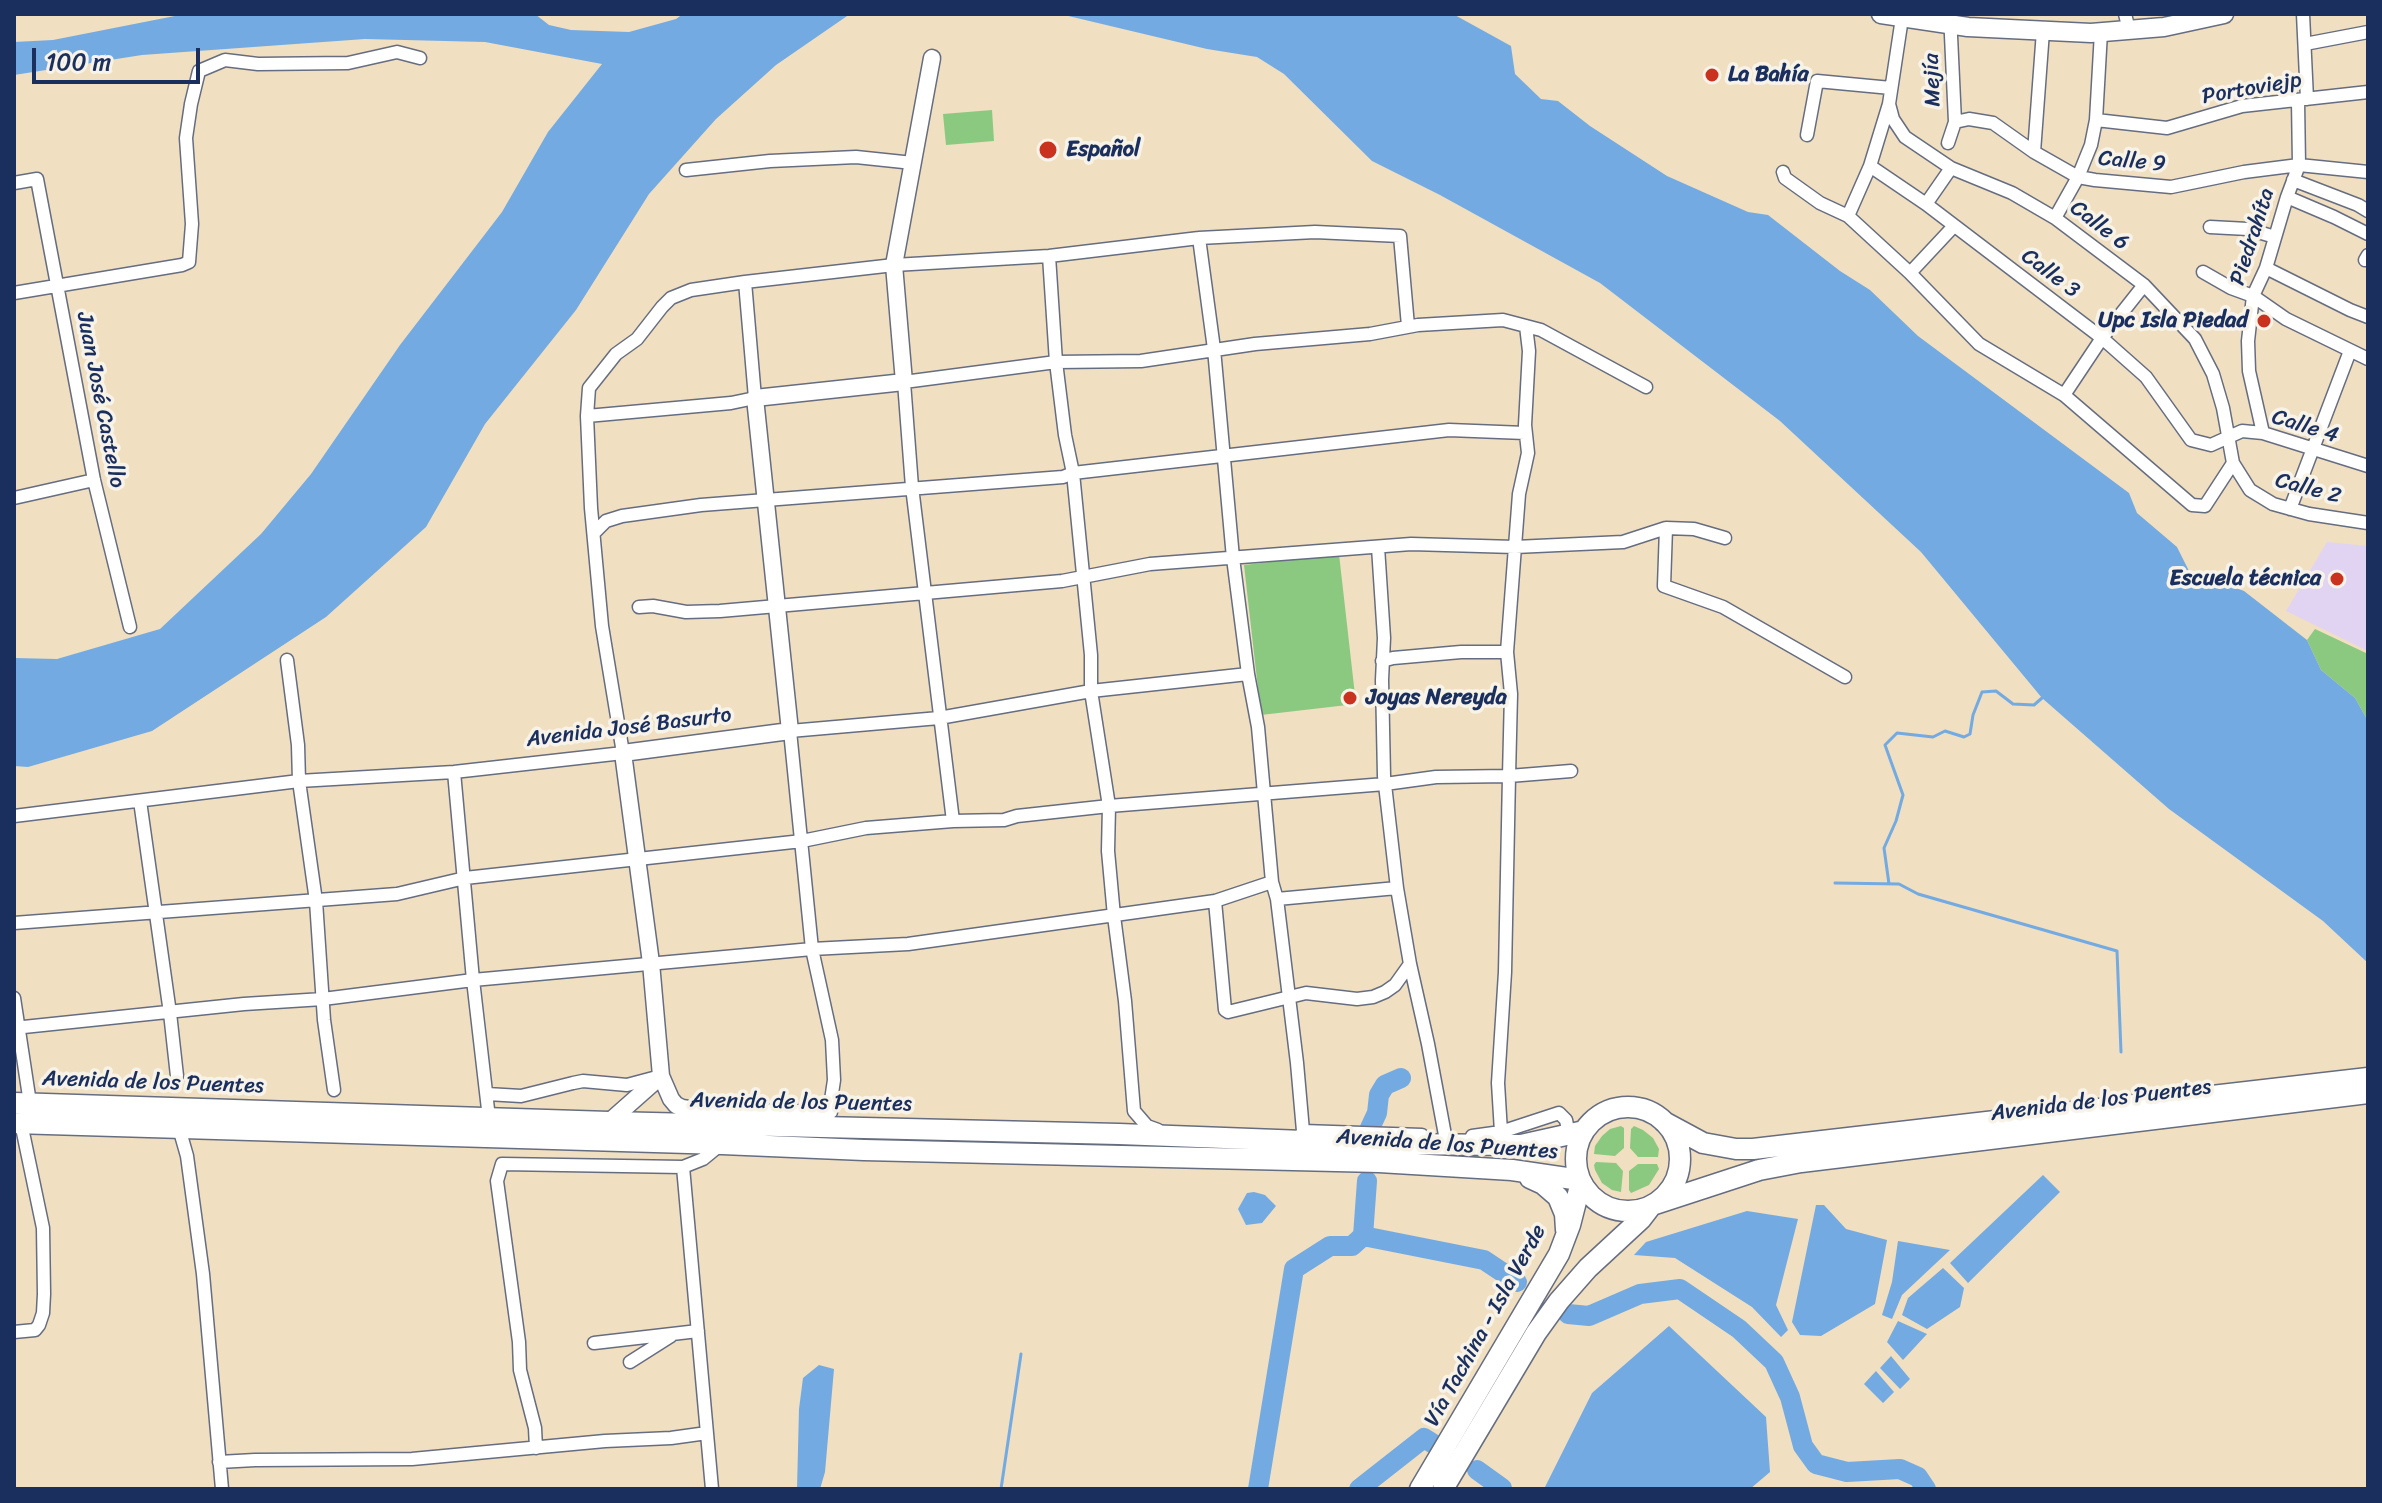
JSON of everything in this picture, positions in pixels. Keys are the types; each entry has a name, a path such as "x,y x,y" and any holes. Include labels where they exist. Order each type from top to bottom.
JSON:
{"main road":[{"path":"1881,14 2043,31 2101,32 2127,22 2164,27 2224,14"},
{"name":"Avenida de los Puentes","path":"1649,1210 1759,1170 1801,1162 2340,1089 2368,1078"},
{"name":"Avenida de los Puentes","path":"1664,1122 1703,1143 1753,1149 2340,1089 2368,1093"},
{"name":"Avenida de los Puentes","path":"22,1103 489,1118 607,1131"},
{"path":"1632,1107 1649,1112 1664,1122 1677,1144 1679,1170 1668,1193 1649,1210 1629,1212 1614,1210 1594,1200 1580,1181 1576,1133 1604,1113 1622,1108 1632,1107"},
{"name":"Avenida de los Puentes","path":"17,1123 179,1128 607,1131 829,1120 1178,1137 1301,1136 1383,1144 1521,1145 1576,1133"},
{"name":"Avenida de los Puentes","path":"721,1127 864,1150 1379,1162 1512,1170 1580,1181"},
{"path":"1512,1170 1543,1184 1558,1197 1565,1214 1564,1243"},
{"name":"Vía Tachina - Isla Verde","path":"1420,1489 1547,1278 1564,1243 1580,1181"},
{"name":"Vía Tachina - Isla Verde","path":"1443,1489 1536,1333 1559,1301 1588,1268 1649,1210"}],"street":[{"name":"Piedrahíta","path":"2263,433 2249,371 2248,341 2253,296 2266,268 2299,165 2305,44 2303,14"},
{"path":"1848,216 1870,166 1889,104 1902,18"},
{"name":"Mejía","path":"1948,143 1955,122 1950,20"},
{"path":"2034,152 2043,31"},
{"path":"2055,218 2078,177 2091,145 2096,120 2101,32"},
{"path":"2305,44 2368,32"},
{"path":"14,293 189,262 192,224 186,138 199,71 225,60 258,64 348,63 397,52 420,58"},
{"path":"932,58 894,265 912,487 953,821"},
{"path":"1807,135 1817,81 1891,88"},
{"name":"Portoviejp","path":"2096,120 2167,128 2242,106 2368,92"},
{"name":"Calle 6","path":"1889,104 1893,119 1905,137 1951,168 2012,193 2055,218 2144,285 2195,339 2213,374 2229,436"},
{"name":"Calle 9","path":"1955,122 1969,119 1993,123 2034,152 2078,177 2095,180 2171,187 2244,172 2299,165 2368,172"},
{"path":"686,170 770,161 856,157 913,163"},
{"name":"Calle 3","path":"1870,166 1926,204 2102,338 2146,377 2191,440 2211,445 2229,436"},
{"path":"1926,204 1951,168"},
{"path":"1783,172 1785,178 1820,203 1848,216 1910,273 1979,344 2064,395 2192,505 2205,506 2233,463"},
{"name":"Juan José Castello","path":"14,183 37,179 94,480 130,627"},
{"path":"2293,180 2368,211"},
{"path":"2287,197 2368,234"},
{"path":"1910,273 1953,227"},
{"path":"2210,227 2248,229 2275,237"},
{"path":"536,1448 535,1428 520,1370 498,1174 504,1163 683,1167 703,1159 721,1127 676,1105 661,1076 651,963 623,753 602,626 591,508 587,416 589,388 616,354 637,339 671,298 691,290 894,265 1049,256 1199,238 1315,232 1400,236 1408,326"},
{"path":"1199,238 1214,349 1233,558 1256,714 1272,882 1277,899 1289,996 1301,1136 1480,1136 1559,1113 1576,1133"},
{"path":"1049,256 1056,362 1073,473 1091,655 1091,691 1109,806 1108,851 1134,1111 1147,1126 1178,1137"},
{"path":"2266,268 2368,317"},
{"path":"2203,272 2253,296 2286,319 2368,359"},
{"path":"745,282 812,949 832,1040 834,1080 829,1120"},
{"path":"2064,395 2102,338 2144,285"},
{"path":"587,416 731,403 1056,362 1141,361 1214,349 1370,334 1408,326 1503,320 1541,330 1646,387"},
{"path":"1501,1132 1498,1083 1505,972 1511,694 1507,652 1519,494 1528,453 1525,433 1529,351 1526,326"},
{"path":"2290,509 2350,351"},
{"path":"595,532 606,521 622,516 701,505 1063,477 1073,473 1449,430 1525,433"},
{"name":"Calle 4","path":"2229,436 2242,431 2263,433 2368,466"},
{"name":"Calle 2","path":"2229,436 2233,463 2250,490 2273,504 2290,509 2368,523"},
{"path":"14,498 94,480"},
{"path":"1666,528 1664,586 1723,607 1845,677"},
{"path":"639,607 653,606 686,612 777,606 1082,578 1150,564 1411,544 1515,547 1623,542 1666,528 1694,529 1725,538"},
{"path":"1378,547 1384,638 1385,784 1397,888 1445,1135"},
{"path":"1382,661 1461,652 1507,652"},
{"path":"287,660 298,745 299,781 316,901 324,1020 334,1090"},
{"name":"Avenida José Basurto","path":"14,816 299,781 454,772 790,731 939,718 1091,691 1248,674"},
{"path":"14,923 405,893 465,878 802,841 866,828 1004,820 1109,806 1385,784 1436,777 1571,771"},
{"path":"454,772 489,1118"},
{"path":"140,801 177,1076"},
{"path":"16,1028 244,1004 323,999 473,980 651,963 908,944 1215,901 1272,882"},
{"path":"1277,899 1397,888"},
{"path":"1215,901 1225,1010 1232,1012 1306,993 1357,999 1373,997 1395,985 1410,964"},
{"path":"14,998 22,1103"},
{"path":"487,1094 521,1096 583,1081 627,1085 661,1076"},
{"path":"620,1165 614,1161 607,1131 661,1076"},
{"path":"14,1332 35,1330 39,1325 44,1294 43,1228 17,1123"},
{"path":"179,1128 187,1156 200,1247 222,1489"},
{"path":"683,1167 712,1489"},
{"path":"594,1343 698,1331"},
{"path":"630,1362 674,1335"},
{"path":"219,1462 412,1459 707,1433"}],"shaded area":[{"name":"Escuela técnica","path":"2327,542 2368,546 2368,651 2286,611"}],"green space":[{"path":"992,110 994,141 946,145 943,114"},
{"path":"1339,554 1356,704 1261,715 1244,565"},
{"path":"2315,629 2368,654 2368,721 2355,698 2321,670 2307,640"},
{"path":"1634,1126 1653,1138 1659,1149 1658,1157 1638,1157 1630,1148 1631,1129"},
{"path":"1624,1128 1624,1148 1615,1156 1594,1154 1602,1136 1610,1129"},
{"path":"1596,1162 1616,1163 1623,1171 1621,1192 1602,1183 1595,1170"},
{"path":"1638,1164 1657,1164 1659,1169 1649,1185 1631,1193 1629,1171"}],"water":[{"path":"185,14 535,14 549,25 571,30 629,32 676,19 683,14 850,14 776,65 716,119 649,194 576,310 485,424 426,527 326,617 152,731 28,767 14,766 14,658 57,659 160,629 261,534 311,474 400,345 502,212 548,132 602,64 485,42 365,39 142,55 14,75 14,42 53,40"},
{"path":"1060,14 1453,14 1511,46 1515,74 1541,99 1558,101 1590,126 1667,176 1748,212 1768,215 1840,271 1870,290 1918,336 2129,493 2137,513 2177,547 2189,571 2244,591 2307,640 2321,670 2355,698 2368,721 2368,963 2323,921 2169,809 2042,698 1921,552 1780,421 1600,283 1372,161 1284,74 1257,57 1207,49"},
{"path":"2043,1175 2060,1192 1968,1283 1950,1263"},
{"path":"1247,1193 1265,1195 1276,1206 1262,1223 1246,1225 1238,1209"},
{"path":"1816,1205 1824,1205 1846,1229 1887,1240 1875,1304 1821,1336 1800,1335 1792,1322"},
{"path":"1747,1211 1798,1219 1776,1305 1788,1330 1781,1337 1752,1307 1675,1258 1634,1255 1646,1242"},
{"path":"1898,1241 1950,1250 1902,1295 1892,1319 1882,1315 1892,1282"},
{"path":"1943,1268 1964,1288 1960,1307 1927,1329 1902,1315 1908,1298"},
{"path":"1898,1321 1927,1334 1903,1360 1887,1342"},
{"path":"1669,1326 1766,1417 1770,1472 1750,1489 1544,1489 1592,1393"},
{"path":"1891,1356 1910,1379 1900,1389 1880,1368"},
{"path":"819,1365 834,1369 825,1472 820,1489 797,1489 803,1378"},
{"path":"1876,1371 1894,1392 1883,1403 1864,1384"}],"waterway":[{"path":"1889,884 1884,848 1903,795 1885,745 1897,733 1933,737 1945,731 1964,737 1970,734 1982,692 1996,691 2013,704 2034,705 2042,698"},
{"path":"1835,883 1899,884 1918,894 2117,951 2121,1052"},
{"path":"1370,1128 1385,1085 1401,1078"},
{"path":"1258,1489 1294,1269 1330,1246 1352,1246 1363,1236 1367,1181"},
{"path":"1363,1236 1484,1260 1517,1282"},
{"path":"1568,1314 1589,1316 1640,1294 1680,1289 1739,1329 1774,1362 1790,1397 1803,1446 1816,1464 1847,1472 1900,1469 1918,1477 1926,1489"},
{"path":"1001,1489 1021,1354"},
{"path":"1359,1489 1424,1438 1432,1443"},
{"path":"1477,1470 1502,1488"}],"place":[{"name":"La Bahía","path":"1712,75"},
{"name":"Español","path":"1048,150"},
{"name":"Upc Isla Piedad","path":"2264,321"},
{"name":"Escuela técnica","path":"2337,579"},
{"name":"Joyas Nereyda","path":"1350,698"}]}
